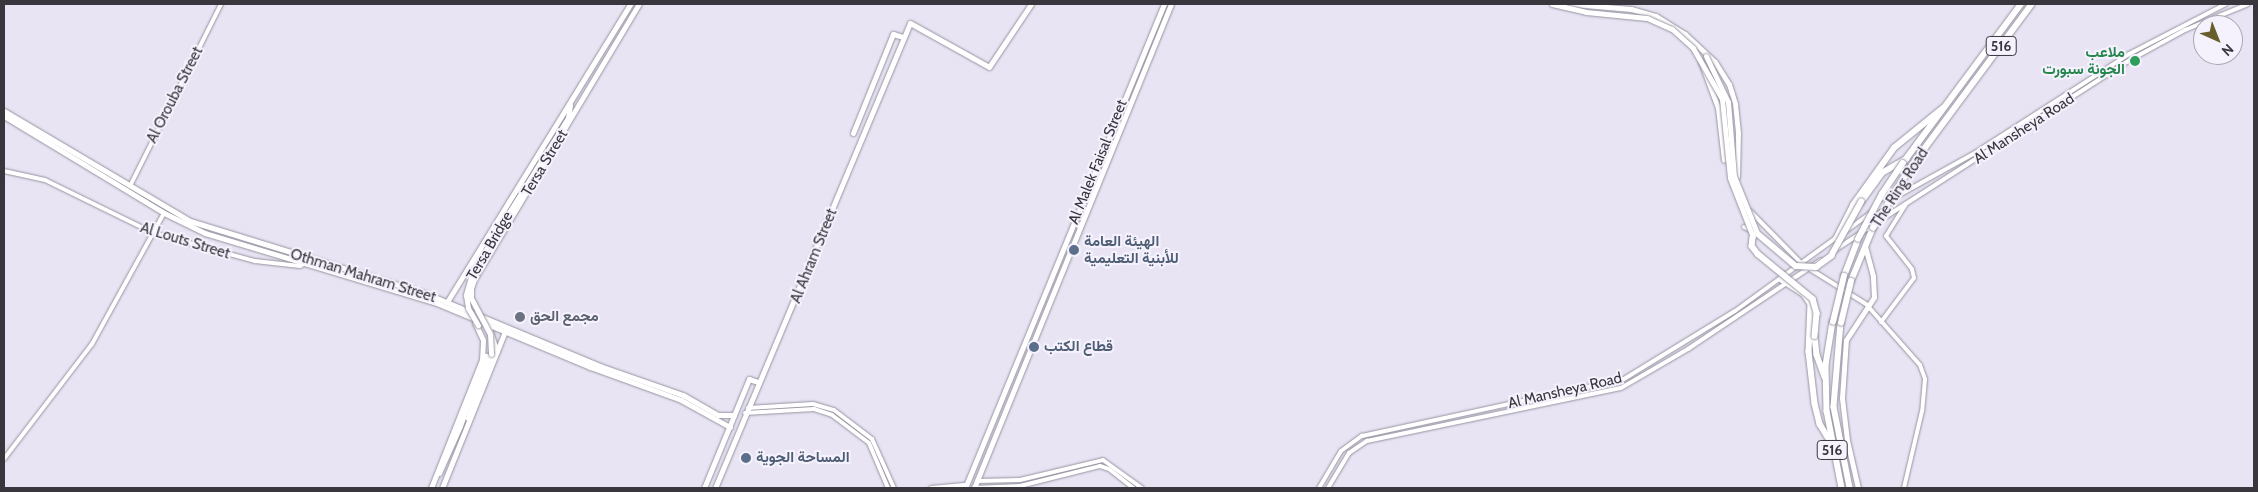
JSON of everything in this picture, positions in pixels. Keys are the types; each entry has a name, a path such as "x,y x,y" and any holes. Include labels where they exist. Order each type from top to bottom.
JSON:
{"highway":[{"name":"The Ring Road","path":"1842,488 1831,442 1827,411 1826,379 1832,322 1844,276 1858,239 1878,199 2021,4"},
{"name":"The Ring Road","path":"1850,488 1834,407 1841,323 1851,281 1873,228 1910,168 2032,4"},
{"path":"1836,239 1853,205 1894,148 1946,106"},
{"path":"1826,379 1817,355 1815,336 1817,313 1813,299 1758,254 1752,246 1755,235 1791,264 1812,268 1831,256 1861,202 1882,173 1905,160"},
{"path":"1784,281 1804,294 1810,304 1809,352 1815,404 1820,424 1831,442"}],"main road":[{"name":"Tersa Street","path":"447,302 630,4"},
{"name":"Tersa Street","path":"492,354 488,324 473,298 473,282 639,4"},
{"name":"Al Ahram Street","path":"715,488 758,382 789,317 910,23 989,67 1031,4"},
{"name":"Al Malek Faisal Street","path":"966,487 1164,4"},
{"name":"Al Malek Faisal Street","path":"974,488 1171,4"},
{"path":"1552,4 1586,12 1623,13 1654,20 1677,33 1720,69 1731,90 1737,118 1737,177"},
{"path":"1571,4 1631,9 1656,16 1685,34 1704,57 1722,99 1730,178 1755,235"},
{"path":"624,14 630,13 632,17"},
{"path":"853,133 893,34 903,37"},
{"path":"1704,57 1702,69 1718,108 1724,160"},
{"name":"Tersa Bridge","path":"442,488 492,354 490,334 471,298 470,288 475,270 568,118 570,104"},
{"name":"Othman Mahram Street","path":"4,111 190,221 434,302 472,318 506,329"},
{"name":"Othman Mahram Street","path":"4,116 164,213 215,237 310,261 447,302 506,329 692,405 730,427"},
{"path":"1095,169 1102,172"},
{"name":"Tersa Bridge","path":"475,270 529,190"},
{"path":"1858,488 1842,398 1846,340 1869,308 1874,297 1874,281 1865,244"},
{"path":"431,488 482,360 483,340 472,318"},
{"path":"492,354 506,329"},
{"name":"Tersa Bridge","path":"435,477 492,354"},
{"path":"710,488 704,488 750,379 758,382"},
{"name":"Othman Mahram Street","path":"648,386 683,395 718,414 734,415"},
{"path":"708,478 718,480"}],"street":[{"name":"Al Orouba Street","path":"130,186 221,4"},
{"name":"Al Mansheya Road","path":"1328,488 1349,454 1367,441 1621,388 1650,373 1784,281 1802,264 1903,192 1975,153 2129,54 2226,4"},
{"name":"Al Mansheya Road","path":"1319,488 1341,451 1362,436 1618,382 1784,281 1808,269 1908,201 1960,171 2143,52 2248,4"},
{"name":"Al Louts Street","path":"4,171 37,177 153,233 255,261 295,266 310,261"},
{"path":"1737,177 1743,197 1753,216 1808,269 1869,308 1920,365 1924,380 1922,411 1904,488"},
{"path":"1881,322 1914,276 1887,240 1886,230 1908,201 1903,192"},
{"path":"4,459 92,344 164,213"},
{"path":"1744,227 1751,231 1755,228 1753,216"},
{"path":"1618,382 1621,388"},
{"path":"746,410 819,407 834,410 872,439 894,488"},
{"path":"819,407 870,442 888,488"},
{"path":"977,480 1020,480 1103,460 1142,488"},
{"path":"974,488 1020,486 1100,466 1109,469 1133,488"},
{"path":"931,488 966,487"}],"place":[{"name":"ملاعب الجونة سبورت","path":"2135,61"},
{"name":"الهيئة العامة للأبنية التعليمية","path":"1074,250"},
{"name":"مجمع الحق","path":"520,317"},
{"name":"قطاع الكتب","path":"1034,347"},
{"name":"المساحة الجوية","path":"746,458"}]}
